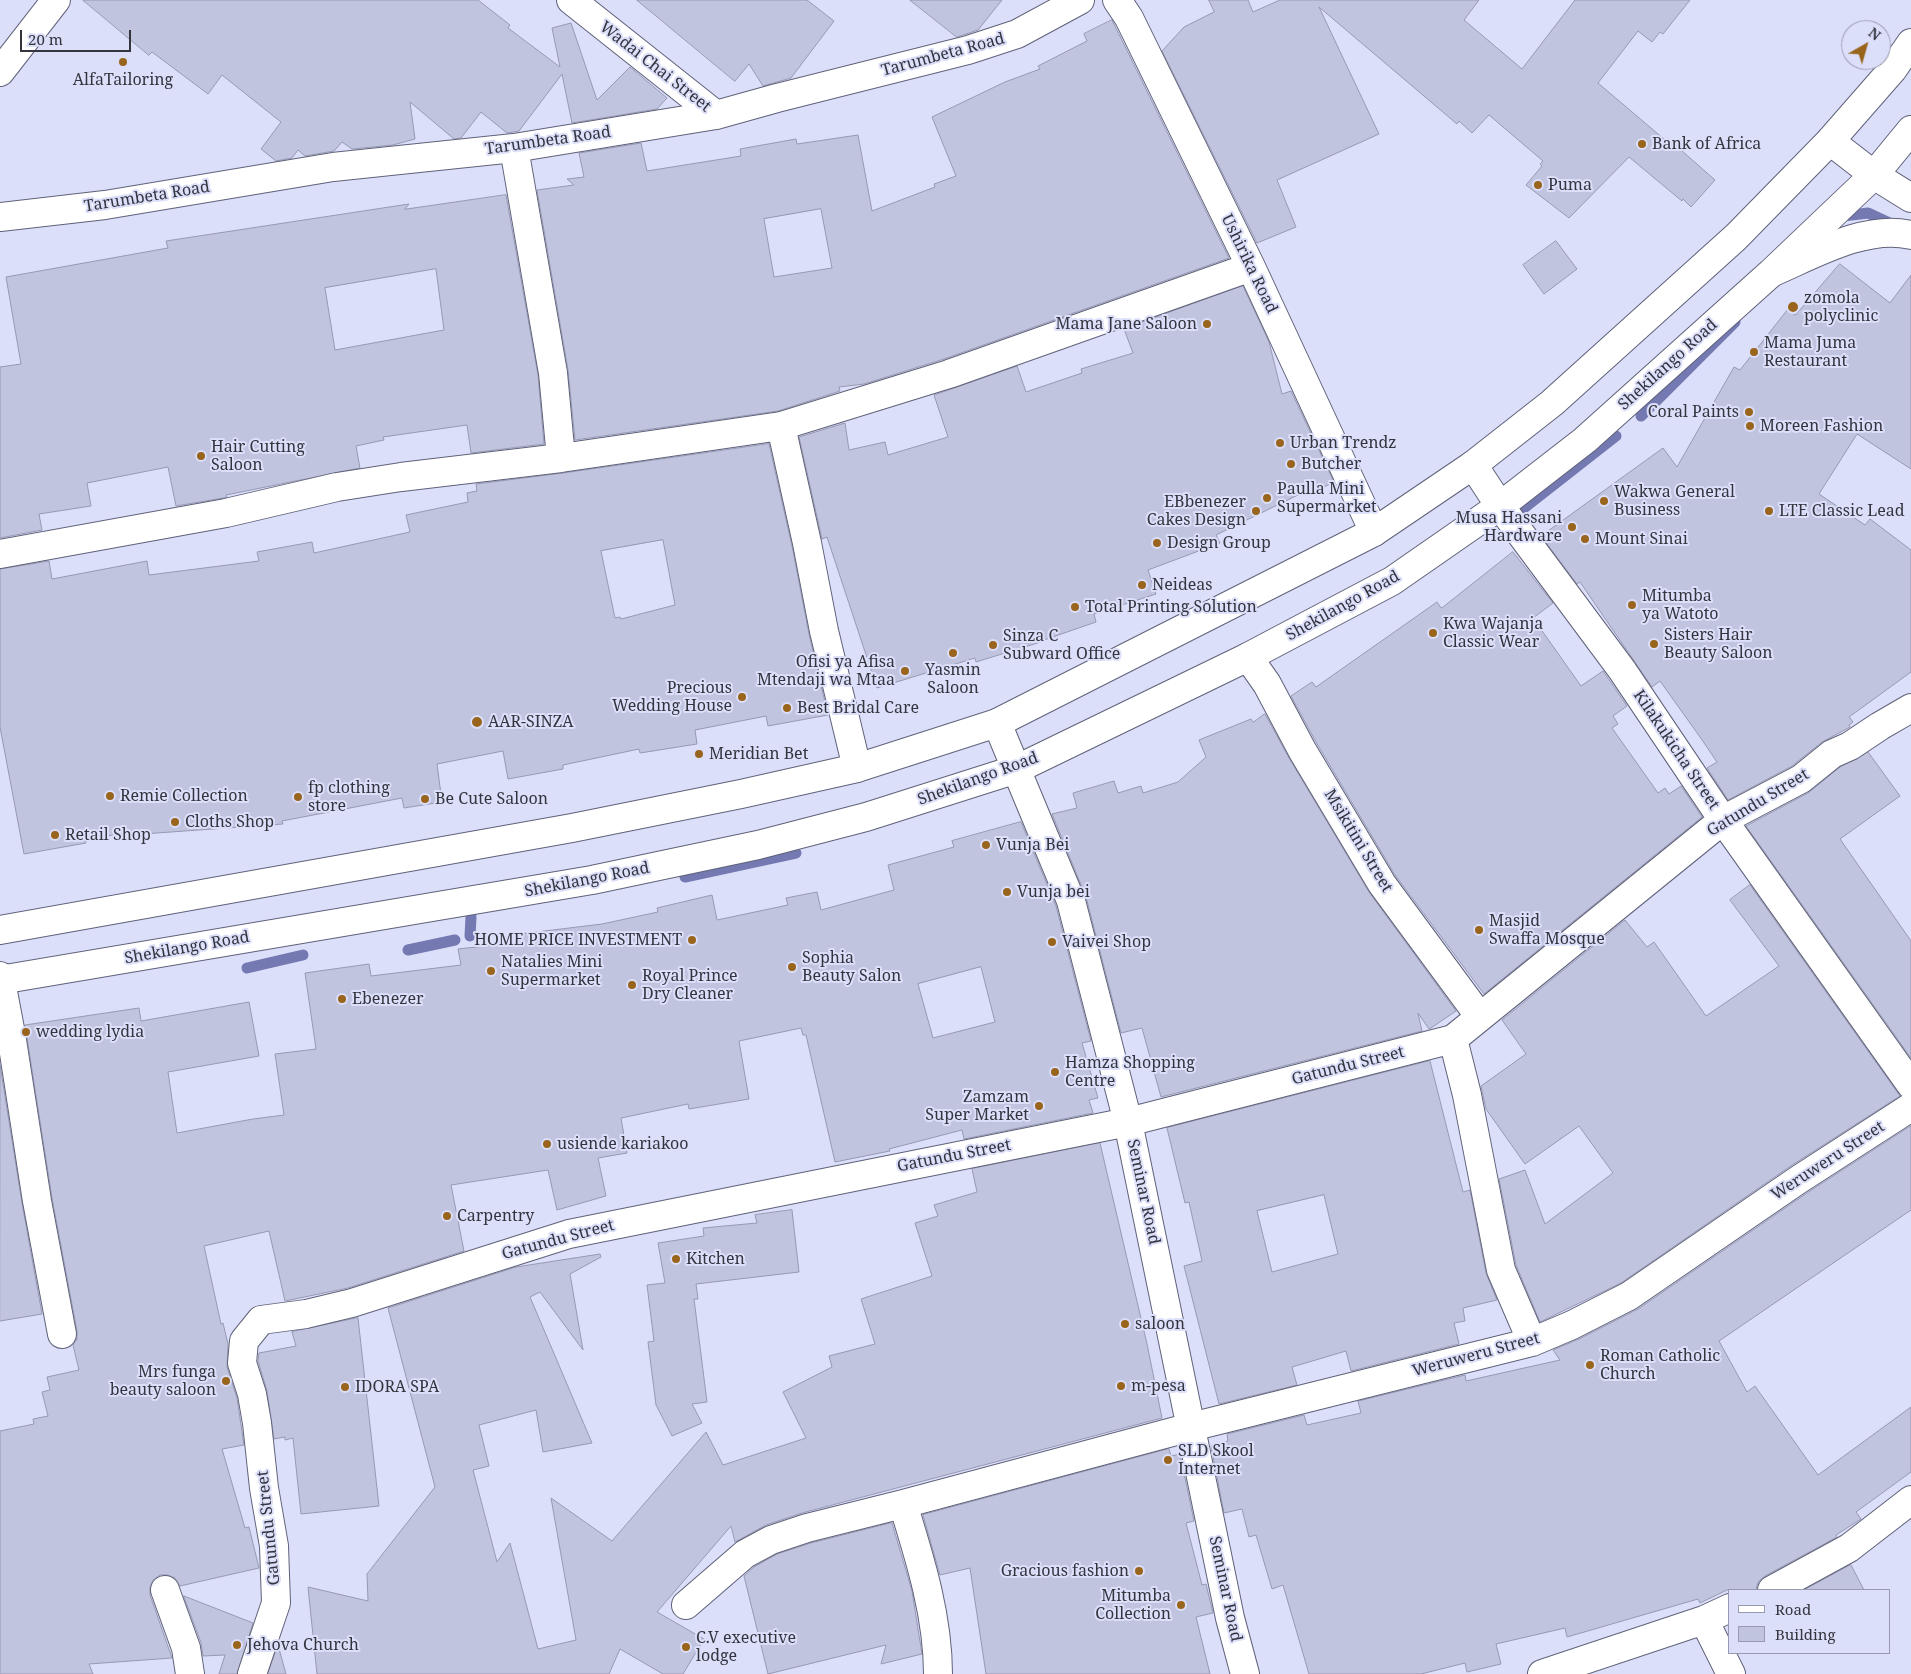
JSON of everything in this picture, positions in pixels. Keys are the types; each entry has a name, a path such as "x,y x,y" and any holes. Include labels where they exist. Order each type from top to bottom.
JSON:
{"street":[{"path":"0,72 56,0"},
{"name":"Wadai Chai Street","path":"571,0 716,115"},
{"name":"Tarumbeta Road","path":"0,217 105,205 333,167 514,148 716,115 968,50 1017,34 1052,13 1080,0"},
{"name":"Ushirika Road","path":"1117,0 1128,18 1251,267 1374,532"},
{"path":"0,930 572,828 741,794 857,768 997,723 1374,532 1473,465 1552,403 1736,237 1830,141 1911,43"},
{"name":"Shekilango Road","path":"0,979 592,880 758,846 857,820 1017,768 1248,657 1392,581 1500,506 1585,440 1771,273 1874,176 1911,130"},
{"path":"1830,141 1874,176 1911,198"},
{"path":"514,148 553,373 561,458"},
{"path":"1771,273 1840,244 1870,235 1898,232 1911,235"},
{"path":"0,554 226,513 337,487 401,477 561,458 780,426 949,374 1251,267"},
{"path":"780,426 807,543 824,631 857,768"},
{"name":"Kilakukicha Street","path":"1473,465 1500,506 1622,670 1723,820 1911,1085"},
{"name":"Msikitini Street","path":"1248,657 1267,684 1302,750 1382,884 1480,1017"},
{"name":"Gatundu Street","path":"252,1674 276,1603 274,1546 257,1423 252,1394 242,1363 244,1341 260,1320 306,1314 352,1303 569,1234 1128,1122 1453,1039 1723,820 1801,779 1832,754 1850,746 1880,726 1909,714"},
{"name":"Seminar Road","path":"997,723 1071,901 1128,1122 1230,1618 1245,1674"},
{"path":"0,979 11,1034 37,1201 62,1334"},
{"path":"1453,1039 1467,1095 1501,1270 1532,1342"},
{"name":"Weruweru Street","path":"686,1605 744,1554 771,1540 807,1528 1191,1427 1532,1342 1572,1325 1629,1296 1798,1180 1911,1107"},
{"path":"1774,1589 1849,1548 1911,1500"},
{"path":"904,1504 918,1553 935,1628 938,1674"},
{"path":"165,1590 186,1648 190,1674"},
{"path":"1542,1674 1704,1620 1728,1609"},
{"path":"1704,1620 1731,1674"}],"building":[{"path":"83,0 478,0 510,25 508,28 560,67 552,28 571,23 597,100 630,67 667,98 657,109 572,123 562,74 519,131 507,133 481,112 461,138 454,139 410,102 415,139 393,145 352,149 342,142 334,151 305,156 298,150 292,158 276,161 261,149 281,122 222,75 208,94 152,52 149,55"},
{"path":"637,0 807,0 834,21 791,78 763,86 749,64 735,81"},
{"path":"910,0 1002,0 978,30 957,37"},
{"path":"1209,0 1248,0 1253,12 1280,0 1479,0 1464,20 1522,69 1575,0 1690,0 1663,34 1660,32 1652,42 1638,31 1598,83 1671,145 1673,143 1715,180 1691,207 1629,157 1569,218 1526,185 1542,166 1540,164 1543,161 1489,115 1472,133 1459,121 1457,124 1319,7 1379,134 1277,180 1296,227 1257,243 1162,51 1184,27 1214,12"},
{"path":"1112,20 1229,258 944,359 864,384 839,387 840,391 778,411 575,440 568,370 537,190 574,185 567,179 584,177 579,153 641,143 647,171 741,156 740,149 796,139 797,144 858,135 872,211 935,187 934,184 956,176 932,117 1005,82 1040,69 1038,66 1087,41 1084,34","holes":["821,209 832,268 774,277 764,219"]},
{"path":"506,195 538,375 544,444 471,453 467,425 383,437 384,440 356,446 360,468 226,495 227,497 223,498 176,506 168,467 87,483 91,506 39,514 42,530 0,538 0,367 21,364 6,277 168,248 166,241 409,204 405,209","holes":["436,269 444,330 335,350 325,288"]},
{"path":"1556,241 1577,269 1544,294 1523,265"},
{"path":"1840,264 1890,303 1911,275 1911,469 1857,434 1819,494 1865,525 1870,519 1911,550 1911,672 1849,717 1853,722 1849,725 1850,727 1822,742 1792,766 1728,800 1707,768 1717,762 1700,737 1660,681 1652,687 1580,582 1577,584 1541,536 1663,448 1677,467 1734,367 1740,370 1788,309 1795,315"},
{"path":"1243,286 1269,342 1282,394 1291,391 1334,482 1310,494 1308,490 1216,535 1220,543 1148,570 1156,594 1094,614 1096,622 1044,641 976,662 975,658 877,688 827,537 822,539 799,437 845,423 849,450 885,442 888,455 948,437 934,395 1017,366 1026,392 1082,373 1081,369 1133,353 1124,329"},
{"path":"769,444 828,715 768,726 766,716 695,730 697,744 640,753 639,749 563,765 563,769 508,779 503,751 437,764 442,802 404,808 402,798 282,821 283,824 143,834 143,831 85,839 86,843 24,854 0,727 0,569 49,561 52,579 147,561 149,575 259,561 257,552 312,542 314,553 410,532 406,515 468,502 467,493 477,491 476,484","holes":["663,540 675,605 621,619 620,617 615,618 601,551"]},
{"path":"1513,552 1553,603 1533,618 1581,686 1603,671 1627,706 1613,716 1618,724 1612,728 1658,793 1665,788 1669,794 1681,786 1702,817 1484,994 1395,875 1291,696 1312,682 1316,687 1437,602 1441,608 1443,607"},
{"path":"1265,714 1369,892 1456,1011 1429,1029 1418,1013 1422,1031 1161,1097 1142,1028 1121,1033 1086,897 1052,814 1077,808 1073,793 1114,781 1118,793 1141,786 1143,793 1178,782 1206,757 1199,740 1251,719 1253,722"},
{"path":"1868,752 1900,796 1840,839 1911,941 1911,1058 1746,826 1808,793 1840,767"},
{"path":"1021,822 1056,906 1091,1041 1082,1043 1098,1098 1089,1100 1093,1113 964,1139 962,1130 889,1149 890,1151 835,1162 806,1035 803,1035 801,1028 739,1041 749,1099 689,1109 688,1104 621,1118 627,1153 598,1158 606,1196 557,1210 548,1170 451,1185 464,1251 348,1288 285,1301 269,1231 204,1246 221,1324 223,1323 228,1344 227,1367 237,1398 244,1445 222,1449 245,1528 249,1527 259,1568 180,1586 175,1578 168,1575 160,1575 153,1580 150,1587 150,1595 172,1658 89,1664 93,1674 0,1674 0,1431 34,1424 33,1419 48,1416 42,1392 50,1390 47,1377 79,1370 73,1345 77,1339 77,1331 52,1198 25,1025 139,1008 141,1021 249,1002 259,1056 168,1072 177,1133 284,1115 275,1054 316,1049 305,973 369,964 371,976 461,965 458,949 521,942 520,934 602,924 658,912 657,908 712,895 717,920 788,905 786,898 817,892 821,910 894,890 888,865 954,847 952,841","holes":["981,967 995,1022 933,1038 918,984"]},
{"path":"1750,885 1900,1096 1789,1167 1621,1283 1540,1322 1516,1265 1499,1179 1525,1170 1545,1224 1613,1173 1579,1126 1525,1164 1486,1109 1481,1086 1526,1054 1502,1020 1625,920 1647,947 1654,942 1706,1016 1779,966 1730,900"},
{"path":"1430,1061 1463,1192 1470,1190 1486,1273 1497,1300 1463,1308 1465,1321 1454,1323 1459,1344 1351,1371 1346,1351 1292,1367 1297,1385 1219,1404 1184,1266 1202,1261 1189,1202 1185,1203 1167,1128","holes":["1324,1195 1338,1254 1272,1272 1257,1211"]},
{"path":"0,1065 42,1314 0,1321"},
{"path":"1911,1126 1911,1210 1719,1341 1747,1392 1755,1386 1818,1475 1911,1407 1911,1472 1856,1512 1861,1519 1836,1535 1837,1537 1765,1576 1758,1582 1756,1589 1728,1589 1700,1603 1698,1599 1567,1637 1565,1628 1496,1644 1501,1664 1467,1672 1465,1663 1421,1674 1309,1674 1283,1585 1272,1589 1256,1535 1249,1537 1242,1509 1224,1513 1211,1446 1228,1441 1227,1434 1304,1415 1307,1425 1361,1413 1358,1401 1465,1375 1466,1381 1560,1360 1553,1350 1638,1309 1807,1193"},
{"path":"1100,1143 1147,1344 1162,1418 802,1513 766,1525 735,1542 731,1526 657,1612 704,1639 683,1674 663,1674 620,1649 609,1674 317,1674 308,1587 368,1601 367,1574 435,1487 388,1308 516,1267 600,1254 601,1257 570,1274 583,1350 540,1292 530,1297 592,1443 543,1452 536,1410 479,1425 489,1466 473,1470 497,1562 510,1543 538,1649 576,1640 551,1498 612,1541 706,1432 723,1465 806,1438 783,1392 832,1367 829,1356 875,1344 861,1299 932,1276 915,1223 938,1216 934,1205 977,1192 972,1169"},
{"path":"792,1210 799,1272 696,1284 698,1299 694,1299 707,1402 692,1404 702,1423 672,1436 656,1405 648,1342 654,1341 647,1285 665,1283 658,1243 704,1236 703,1228 757,1223 755,1215"},
{"path":"358,1318 379,1506 301,1514 293,1438 285,1440 285,1437 274,1439 267,1391 258,1361 259,1353 296,1346 292,1332"},
{"path":"1169,1449 1171,1456 1180,1454 1194,1521 1186,1523 1202,1585 1206,1584 1213,1613 1196,1617 1210,1674 986,1674 970,1568 940,1575 923,1515"},
{"path":"892,1523 912,1591 922,1654 881,1664 886,1645 768,1674 744,1576 754,1567 777,1554 811,1543"},
{"path":"1851,1565 1863,1589 1806,1589"},
{"name":"Jehova Church","path":"184,1596 253,1623 237,1674 219,1674 225,1655 203,1656 201,1643"},
{"path":"278,1645 286,1674 268,1674"}],"waterway":[{"path":"1839,220 1843,216 1868,213 1896,226"},
{"path":"1641,416 1735,322"},
{"path":"1510,519 1616,436"},
{"path":"685,877 796,853"},
{"path":"470,936 471,917"},
{"path":"408,950 455,940"},
{"path":"247,968 303,955"}],"place":[{"name":"AlfaTailoring","path":"123,62"},
{"name":"Bank of Africa","path":"1642,144"},
{"name":"Puma","path":"1538,185"},
{"name":"zomola polyclinic","path":"1793,307"},
{"name":"Mama Jane Saloon","path":"1207,324"},
{"name":"Mama Juma Restaurant","path":"1754,352"},
{"name":"Coral Paints","path":"1749,412"},
{"name":"Moreen Fashion","path":"1750,426"},
{"name":"Urban Trendz","path":"1280,443"},
{"name":"Hair Cutting Saloon","path":"201,456"},
{"name":"Butcher","path":"1291,464"},
{"name":"Paulla Mini Supermarket","path":"1267,498"},
{"name":"Wakwa General Business","path":"1604,501"},
{"name":"EBbenezer Cakes Design","path":"1256,511"},
{"name":"LTE Classic Lead","path":"1769,511"},
{"name":"Musa Hassani Hardware","path":"1572,527"},
{"name":"Mount Sinai","path":"1585,539"},
{"name":"Design Group","path":"1157,543"},
{"name":"Neideas","path":"1142,585"},
{"name":"Mitumba ya Watoto","path":"1632,605"},
{"name":"Total Printing Solution","path":"1075,607"},
{"name":"Kwa Wajanja Classic Wear","path":"1433,633"},
{"name":"Sisters Hair Beauty Saloon","path":"1654,644"},
{"name":"Sinza C Subward Office","path":"993,645"},
{"name":"Yasmin Saloon","path":"953,653"},
{"name":"Ofisi ya Afisa Mtendaji wa Mtaa","path":"905,671"},
{"name":"Precious Wedding House","path":"742,697"},
{"name":"Best Bridal Care","path":"787,708"},
{"name":"AAR-SINZA","path":"477,722"},
{"name":"Meridian Bet","path":"699,754"},
{"name":"Remie Collection","path":"110,796"},
{"name":"fp clothing store","path":"298,797"},
{"name":"Be Cute Saloon","path":"425,799"},
{"name":"Cloths Shop","path":"175,822"},
{"name":"Retail Shop","path":"55,835"},
{"name":"Vunja Bei","path":"986,845"},
{"name":"Vunja bei","path":"1007,892"},
{"name":"Masjid Swaffa Mosque","path":"1479,930"},
{"name":"HOME PRICE INVESTMENT","path":"692,940"},
{"name":"Vaivei Shop","path":"1052,942"},
{"name":"Sophia Beauty Salon","path":"792,967"},
{"name":"Natalies Mini Supermarket","path":"491,971"},
{"name":"Royal Prince Dry Cleaner","path":"632,985"},
{"name":"Ebenezer","path":"342,999"},
{"name":"wedding lydia","path":"26,1032"},
{"name":"Hamza Shopping Centre","path":"1055,1072"},
{"name":"Zamzam Super Market","path":"1039,1106"},
{"name":"usiende kariakoo","path":"547,1144"},
{"name":"Carpentry","path":"447,1216"},
{"name":"Kitchen","path":"676,1259"},
{"name":"saloon","path":"1125,1324"},
{"name":"Roman Catholic Church","path":"1590,1365"},
{"name":"Mrs funga beauty saloon","path":"226,1381"},
{"name":"m-pesa","path":"1121,1386"},
{"name":"IDORA SPA","path":"345,1387"},
{"name":"SLD Skool Internet","path":"1168,1460"},
{"name":"Gracious fashion","path":"1139,1571"},
{"name":"Mitumba Collection","path":"1181,1605"},
{"name":"Jehova Church","path":"237,1645"},
{"name":"C.V executive lodge","path":"686,1647"}]}
